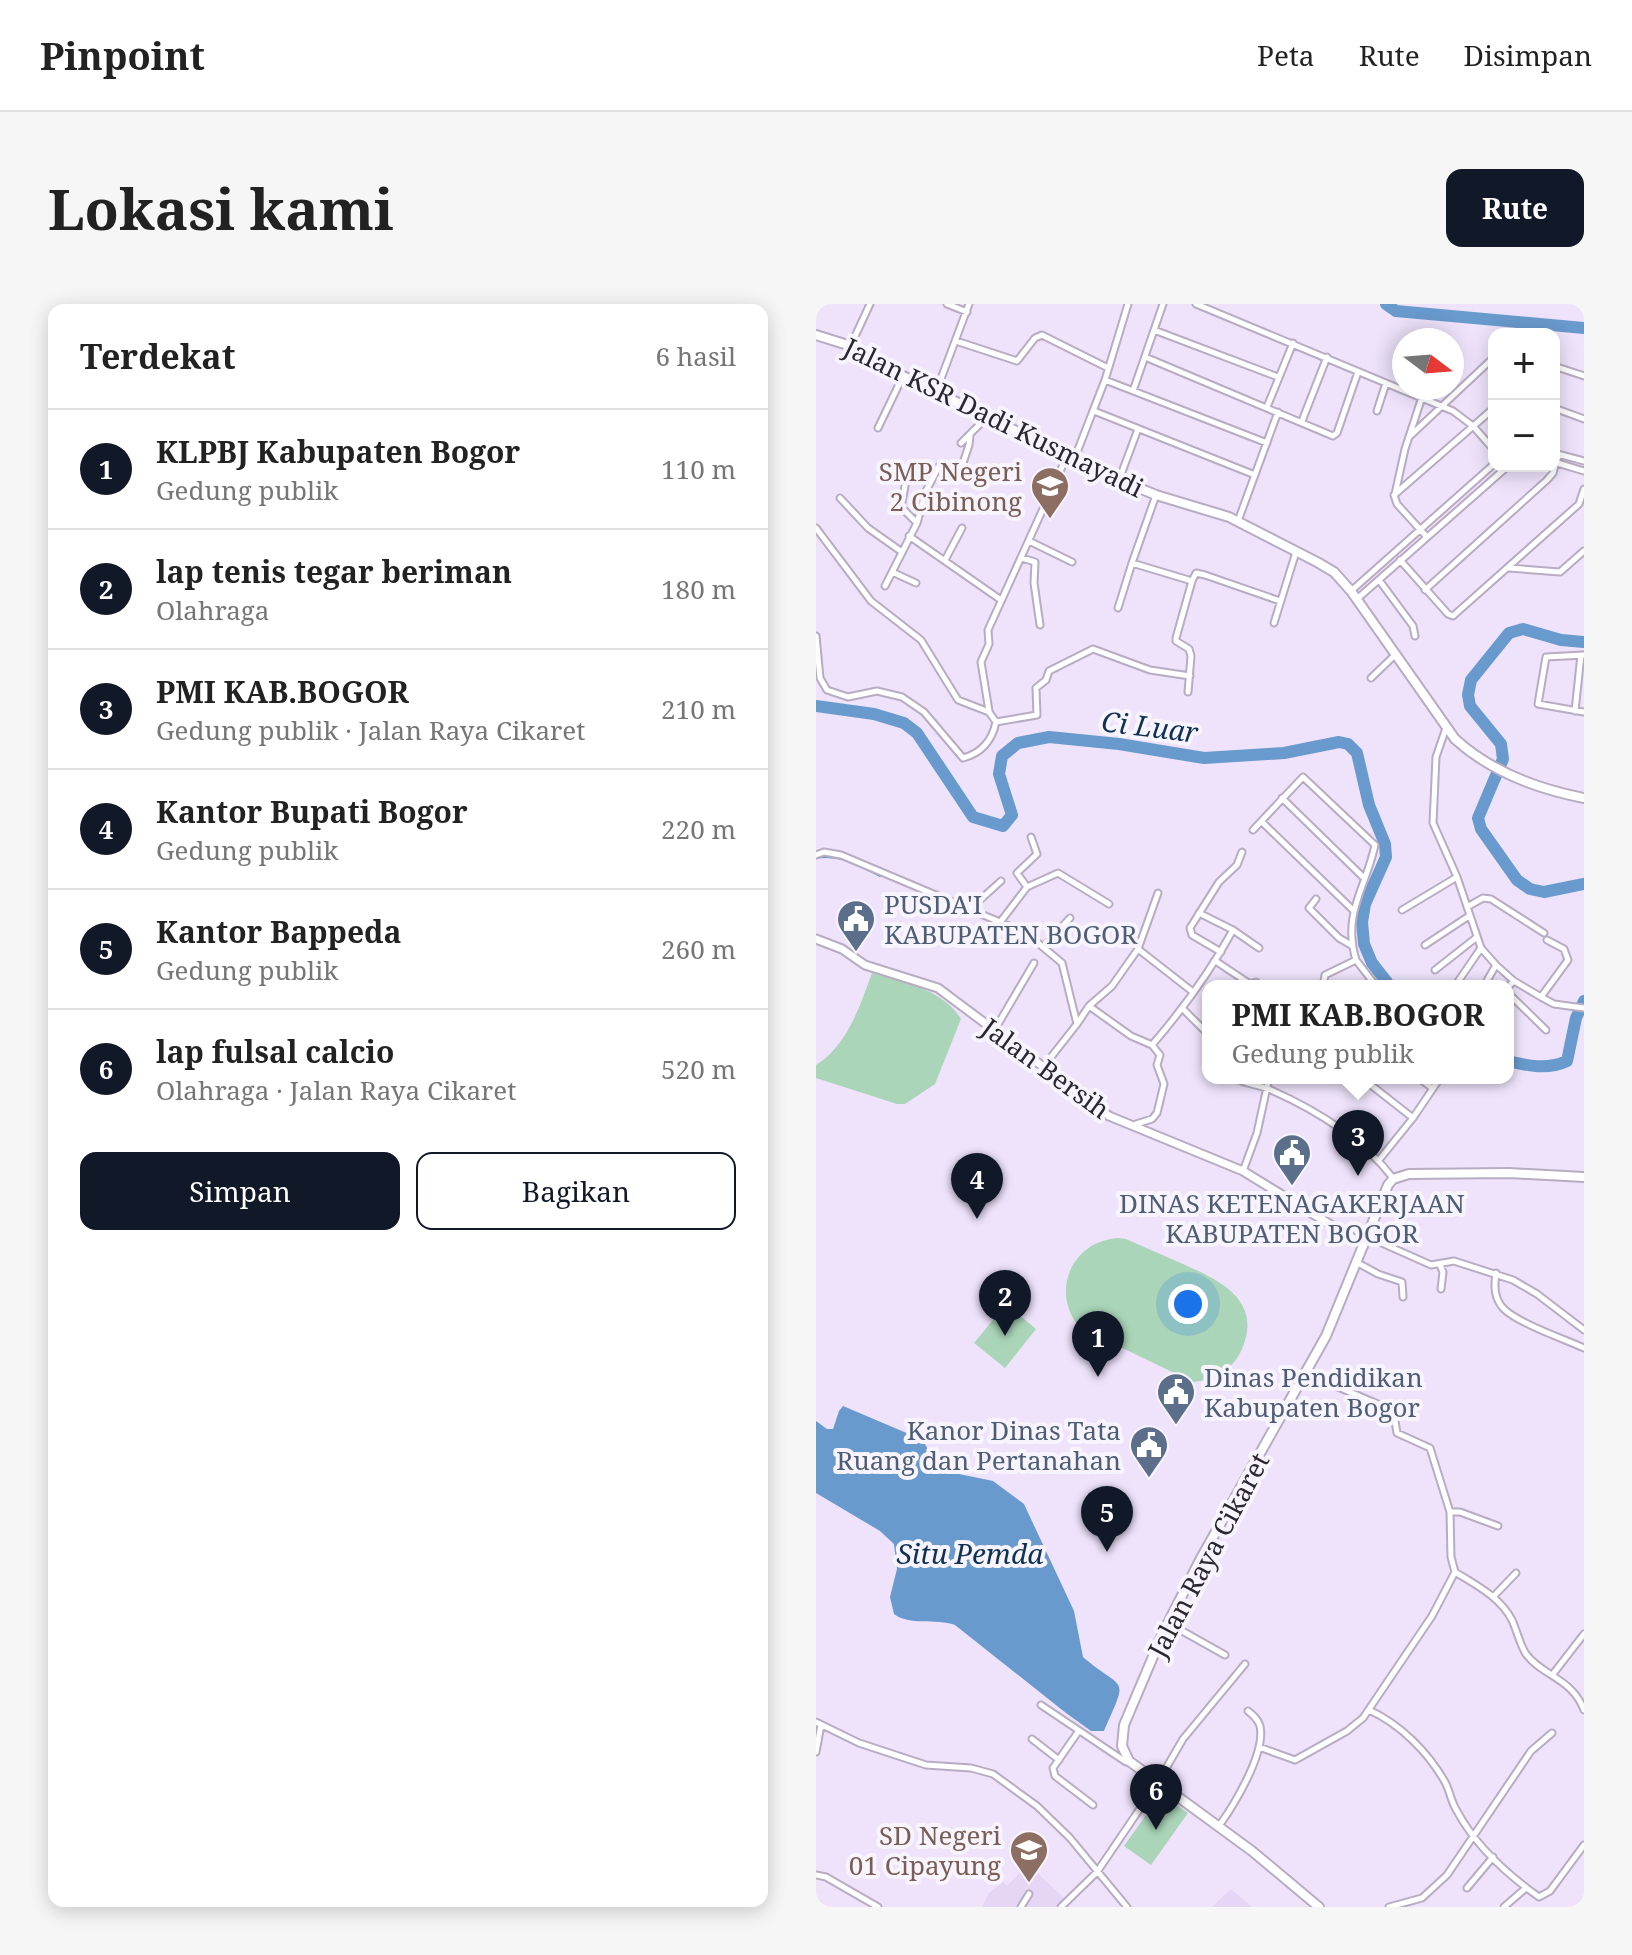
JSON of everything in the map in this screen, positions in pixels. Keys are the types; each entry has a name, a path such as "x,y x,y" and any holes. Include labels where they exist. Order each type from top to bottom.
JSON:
{"main road":[{"name":"Jalan KSR Dadi Kusmayadi","path":"816,335 851,346 903,376 1119,481 1212,511 1334,572 1466,749 1544,789 1584,798"},
{"path":"1393,1179 1409,1174 1509,1173 1584,1177"},
{"name":"Jalan Raya Cikaret","path":"1129,1761 1122,1746 1124,1725 1168,1623 1326,1336 1382,1196 1393,1179"},
{"path":"1129,1761 1219,1826 1319,1907"}],"street":[{"path":"851,346 870,304"},
{"path":"947,304 967,312"},
{"path":"936,392 969,304"},
{"path":"996,722 989,712 981,662 989,644 988,630 1094,411 1128,304"},
{"path":"1133,391 1163,304"},
{"path":"1196,304 1392,385"},
{"path":"1154,330 1278,377"},
{"path":"956,341 1017,361 1035,338 1042,335 1108,368"},
{"path":"1267,407 1293,343"},
{"path":"1145,357 1335,435 1358,372"},
{"path":"1302,421 1327,357"},
{"path":"1409,437 1488,363"},
{"path":"1560,368 1584,376"},
{"path":"878,428 903,376"},
{"path":"1105,380 1267,443"},
{"path":"1377,411 1386,383"},
{"path":"1421,400 1394,495 1397,504 1426,536"},
{"path":"1429,400 1473,426 1488,443"},
{"path":"1560,410 1584,419"},
{"path":"1094,411 1255,475"},
{"path":"1237,522 1278,412"},
{"path":"1394,495 1488,413"},
{"path":"961,443 987,416"},
{"path":"1119,481 1138,429"},
{"path":"961,469 970,435"},
{"path":"1560,454 1584,461"},
{"path":"1560,464 1584,471"},
{"path":"885,586 917,523 926,491 939,466"},
{"path":"1354,595 1420,529 1488,469"},
{"path":"1354,595 1379,580 1501,472"},
{"path":"1425,590 1547,480 1551,472"},
{"path":"906,481 901,507 917,523"},
{"path":"1400,560 1425,590 1453,616 1579,504 1584,489"},
{"path":"1118,608 1156,495"},
{"path":"840,498 868,528 902,552"},
{"path":"1579,504 1584,511"},
{"path":"816,528 871,601 921,640 958,700 989,712"},
{"path":"945,560 962,528"},
{"path":"909,536 1001,600"},
{"path":"1029,541 1072,562"},
{"path":"1508,568 1560,572 1584,551"},
{"path":"1274,623 1296,552"},
{"path":"1022,558 1035,562 1034,583 1040,625"},
{"path":"1132,563 1192,581"},
{"path":"892,572 916,583"},
{"path":"1188,692 1189,649 1176,638 1196,573 1280,601"},
{"path":"1379,580 1413,626 1415,636"},
{"path":"816,636 820,678 827,690 848,697 877,691 902,697 924,712 963,758 983,748 996,722"},
{"path":"996,722 1037,715 1036,688 1046,680 1049,671 1093,649 1150,670 1190,676"},
{"path":"1371,678 1397,653"},
{"path":"1575,711 1583,655 1546,657 1538,704 1575,711 1584,712"},
{"path":"1447,727 1436,757 1433,823 1457,877 1481,948 1513,980"},
{"path":"1253,830 1303,777 1375,845 1353,910 1352,946 1356,960 1371,980"},
{"path":"1282,798 1364,878"},
{"path":"1262,821 1353,910"},
{"path":"1027,887 1017,873 1037,854 1031,837"},
{"path":"1221,952 1190,932 1219,882 1237,865 1242,852"},
{"path":"816,855 832,853 851,859 1026,933 1062,963 1075,1027"},
{"path":"1001,921 1027,887 1058,873 1109,904"},
{"path":"1402,910 1457,877"},
{"path":"970,909 1001,881"},
{"path":"1044,1066 1089,1006 1104,995 1138,949 1158,893"},
{"path":"1467,907 1483,898 1491,899 1544,933"},
{"path":"1316,899 1309,908 1339,938 1352,946"},
{"path":"1199,913 1233,930 1259,948"},
{"path":"1425,945 1469,916"},
{"path":"1044,946 1070,918"},
{"path":"1203,980 1217,962 1233,930"},
{"path":"1435,970 1477,937"},
{"name":"Jalan Bersih","path":"816,939 842,949 865,965 938,988 1109,1116 1243,1171 1364,1240"},
{"path":"1541,997 1568,960 1564,949 1547,940"},
{"path":"1459,980 1481,948"},
{"path":"1138,949 1193,992"},
{"path":"1324,980 1325,975 1356,960"},
{"path":"1217,962 1244,980"},
{"path":"994,1032 1034,963"},
{"path":"1487,980 1496,965"},
{"path":"1152,1045 1202,981"},
{"path":"1514,981 1554,1004 1584,1008"},
{"path":"1514,996 1546,1030"},
{"path":"1089,1006 1115,1026 1152,1045 1160,1055 1157,1065 1164,1084 1157,1113 1152,1119 1133,1125"},
{"path":"1183,1009 1202,1028"},
{"path":"1254,1084 1315,1110 1379,1160 1393,1179"},
{"path":"1243,1171 1257,1133 1267,1084"},
{"path":"1370,1084 1413,1118"},
{"path":"1427,1084 1432,1088"},
{"path":"1379,1160 1435,1084"},
{"path":"1364,1240 1431,1265 1454,1261 1496,1273 1537,1294 1584,1330"},
{"path":"1356,1262 1402,1282 1403,1297"},
{"path":"1440,1265 1443,1272 1441,1289"},
{"path":"1496,1273 1494,1285 1504,1309 1584,1348"},
{"path":"1306,1373 1389,1409 1394,1415 1397,1433 1430,1448 1450,1512 1451,1557 1455,1572 1493,1597 1510,1616 1527,1655 1568,1686 1581,1701 1584,1710"},
{"path":"1450,1512 1460,1512 1498,1526"},
{"path":"1259,1747 1295,1760 1347,1731 1369,1710 1432,1616 1455,1572"},
{"path":"1493,1597 1516,1573"},
{"path":"1168,1623 1225,1655"},
{"path":"1553,1674 1584,1634"},
{"path":"1061,1907 1097,1872 1183,1739 1245,1664"},
{"path":"1041,1705 1078,1732 1129,1761"},
{"path":"1369,1710 1389,1719 1430,1759 1447,1785 1456,1810 1473,1834 1493,1857 1539,1897 1550,1891 1584,1845"},
{"path":"1219,1826 1232,1807 1259,1747 1258,1721 1248,1711"},
{"path":"816,1752 819,1723 859,1743 926,1765 971,1768 993,1774 1037,1806 1070,1838 1127,1907"},
{"path":"1078,1732 1053,1768 1055,1776 1093,1805"},
{"path":"1389,1907 1422,1898 1447,1875 1531,1751 1552,1733"},
{"path":"1032,1739 1059,1760"},
{"path":"1467,1888 1493,1857"},
{"path":"816,1875 826,1877 878,1907"},
{"path":"1504,1907 1526,1888"},
{"path":"1021,1907 1029,1894"}],"shaded area":[{"name":"SD Negeri 01 Cipayung","path":"1028,1864 1065,1899 1057,1907 982,1907 989,1893 1003,1882 1007,1886"},
{"path":"1231,1889 1252,1907 1212,1907"}],"green space":[{"path":"872,973 933,994 944,1000 961,1019 935,1084 905,1104 816,1078 816,1065 844,1036"},
{"path":"1118,1238 1197,1270 1234,1294 1247,1317 1247,1332 1242,1349 1228,1368 1208,1379 1193,1382 1079,1327 1070,1313 1066,1298 1070,1270 1088,1248"},
{"path":"1006,1304 1036,1329 1005,1368 974,1343"},
{"path":"1161,1794 1188,1813 1151,1865 1124,1846"}],"water":[{"name":"Situ Pemda","path":"843,1406 916,1437 943,1467 959,1474 993,1481 1024,1504 1074,1611 1083,1657 1119,1686 1117,1700 1104,1731 1091,1731 955,1625 907,1620 894,1614 890,1597 897,1569 894,1544 880,1531 816,1493 816,1421 827,1429 833,1429"}],"waterway":[{"path":"1386,304 1396,311 1584,328"},
{"name":"Ci Luar","path":"1584,642 1561,640 1523,629 1509,633 1471,680 1468,695 1470,706 1501,744 1503,759 1478,818 1481,829 1517,880 1530,889 1544,892 1584,884"},
{"name":"Ci Luar","path":"816,706 874,714 904,723 917,733 973,817 1003,826 1012,815 999,774 1002,756 1018,743 1049,737 1119,744 1204,758 1284,753 1339,742 1348,744 1357,753 1369,805 1385,844 1386,857 1365,904 1362,922 1364,944 1372,963 1385,980"},
{"path":"816,858 841,859 880,876"},
{"name":"Ci Luar","path":"1514,1062 1545,1066 1567,1061 1576,1018 1584,1001"}],"place":[{"name":"SMP Negeri 2 Cibinong","path":"1050,520"},
{"name":"PUSDA'I KABUPATEN BOGOR","path":"856,953"},
{"name":"PMI KAB.BOGOR","path":"1358,1176"},
{"name":"DINAS KETENAGAKERJAAN KABUPATEN BOGOR","path":"1292,1187"},
{"name":"Kantor Bupati Bogor","path":"977,1219"},
{"name":"lap tenis tegar beriman","path":"1005,1336"},
{"name":"KLPBJ Kabupaten Bogor","path":"1098,1377"},
{"name":"Dinas Pendidikan Kabupaten Bogor","path":"1176,1426"},
{"name":"Kanor Dinas Tata Ruang dan Pertanahan","path":"1149,1479"},
{"name":"Kantor Bappeda","path":"1107,1552"},
{"name":"lap fulsal calcio","path":"1156,1830"},
{"name":"SD Negeri 01 Cipayung","path":"1029,1884"}]}
